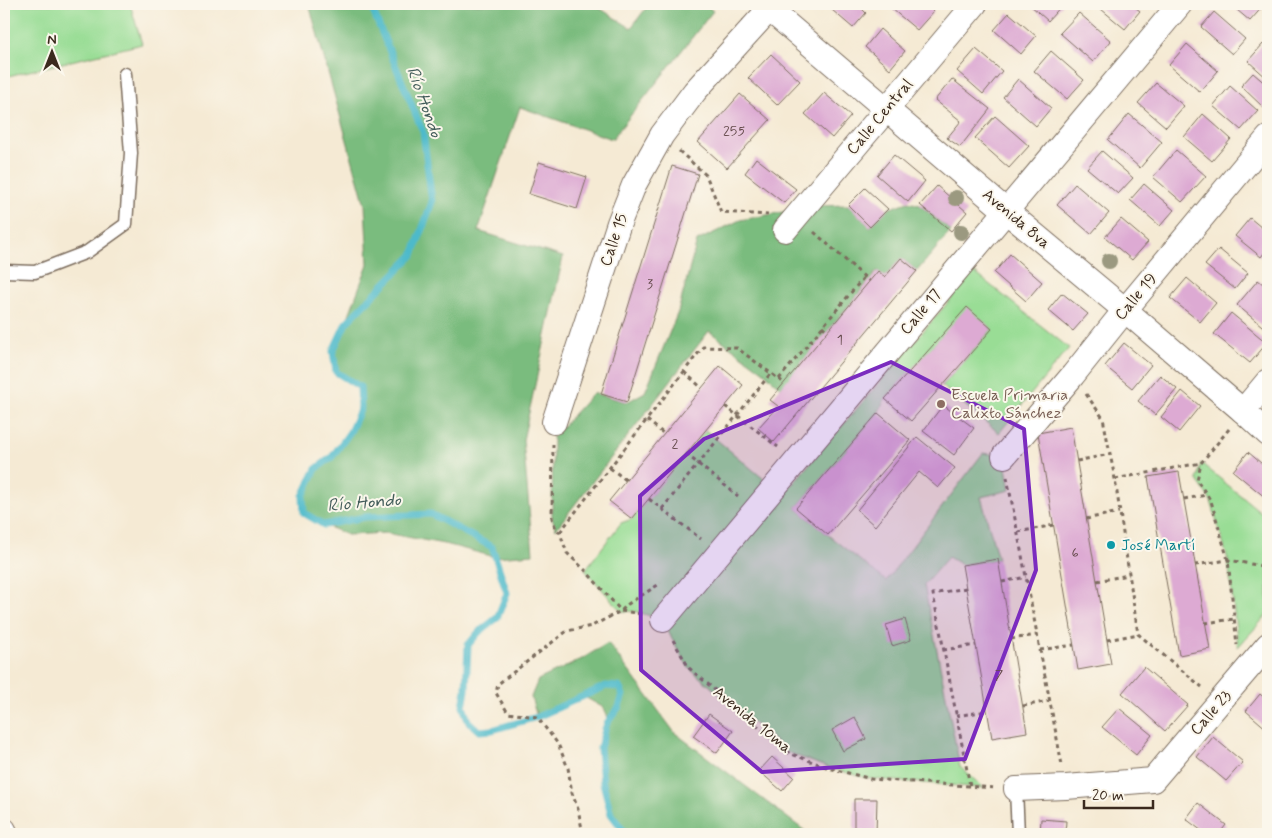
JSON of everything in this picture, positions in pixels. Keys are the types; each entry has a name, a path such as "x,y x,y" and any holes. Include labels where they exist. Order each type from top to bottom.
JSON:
{"street":[{"name":"Calle Central","path":"791,223 975,4"},
{"name":"Calle 17","path":"663,620 1180,4"},
{"name":"Avenida 8va","path":"769,6 887,110 1125,310 1268,434"},
{"name":"Calle 15","path":"554,422 619,223 634,185 662,135 695,90 769,6"},
{"name":"Calle 19","path":"1004,456 1268,138"},
{"path":"1243,411 1268,381"},
{"name":"Calle 23","path":"1066,787 1153,780 1268,645"},
{"path":"1016,789 1066,787"},
{"path":"4,830 6,834"}],"lane":[{"path":"4,270 35,272 87,252 126,224 132,153 125,74"},
{"path":"1016,789 1018,834"}],"path":[{"path":"662,135 706,175 721,212 791,223 864,277 868,282"},
{"path":"779,379 864,277"},
{"path":"822,326 828,331"},
{"path":"560,532 703,347 736,348 784,383"},
{"path":"683,372 702,388"},
{"path":"662,509 771,373"},
{"path":"1073,375 1103,418 1120,512 1138,634 1220,702"},
{"path":"725,406 796,461"},
{"path":"1243,411 1202,462 1196,480 1211,501 1228,560 1238,648 1253,663"},
{"path":"647,420 664,434"},
{"path":"554,422 552,518 556,529 560,532 566,553 585,570 621,611"},
{"path":"686,454 756,510"},
{"path":"1076,461 1110,454"},
{"path":"1004,456 1066,787"},
{"path":"1114,479 1202,462"},
{"path":"610,468 626,480"},
{"path":"1184,500 1207,495"},
{"path":"649,499 719,553"},
{"path":"1086,519 1120,512"},
{"path":"1018,532 1054,525"},
{"path":"1195,564 1228,560 1268,567"},
{"path":"1097,581 1129,575"},
{"path":"1002,582 1026,578"},
{"path":"966,588 933,594 970,786"},
{"path":"583,834 572,793 568,768 558,744 537,717 508,713 496,693 498,684 566,632 592,626 621,611 638,612 663,620"},
{"path":"1205,624 1235,619"},
{"name":"Avenida 10ma","path":"663,620 689,668 789,753 829,768 871,780 1016,789"},
{"path":"1011,639 1037,634"},
{"path":"1107,640 1138,634"},
{"path":"944,650 976,645"},
{"path":"1040,650 1074,645"},
{"path":"1023,706 1049,701"},
{"path":"956,716 987,711"}],"highlighted area":[{"path":"891,362 1024,429 1036,570 965,759 762,772 641,670 640,496 704,439"}],"green space":[{"path":"4,4 130,4 142,44 4,77"},
{"path":"309,4 593,4 631,28 649,4 705,4 713,11 612,139 520,107 478,231 563,257 523,440 533,554 495,557 449,545 386,533 347,535 324,525 304,513 303,496 316,469 332,457 350,432 361,408 360,387 336,372 333,351 346,323 368,264 365,205"},
{"path":"908,202 920,205 951,231 917,271 901,258 885,277 877,271 781,388 764,372 709,331 556,529 552,518 553,437 593,393 627,402 645,392 678,312 697,241 740,220 816,206 848,205 870,227 888,209"},
{"path":"974,272 1069,348 999,433 942,386 992,329 967,308 885,399 878,413 796,508 886,581 983,453 1004,456 1010,490 981,497 998,559 962,565 948,557 924,585 960,767 984,788 871,779 829,768 789,753 689,668 663,620 638,612 621,611 585,570 621,523 632,519 705,430 783,495"},
{"path":"1201,463 1268,518 1268,614 1238,647 1228,560 1211,501 1197,480"},
{"path":"608,643 675,733 809,834 626,834 611,814 603,783 600,748 608,717 604,708 583,696 537,717 531,697 538,680 580,660"}],"building":[{"path":"825,4 857,4 866,13 853,28"},
{"path":"896,4 926,4 934,11 917,30 892,9"},
{"path":"1029,4 1063,4 1048,21"},
{"path":"1095,4 1131,4 1140,11 1125,29"},
{"path":"1230,4 1265,4 1250,21"},
{"path":"1214,12 1245,39 1232,54 1201,27"},
{"path":"1009,13 1036,36 1021,54 994,30"},
{"path":"1079,13 1111,41 1093,62 1060,33"},
{"path":"880,29 905,51 890,69 865,47"},
{"path":"1187,44 1218,71 1200,92 1169,65"},
{"path":"1263,44 1268,49 1268,79 1248,61"},
{"path":"976,49 1002,71 983,94 957,71"},
{"path":"1051,51 1084,80 1067,99 1034,71"},
{"path":"771,54 800,81 777,105 748,78"},
{"path":"1253,73 1268,86 1268,103 1264,108 1241,86"},
{"path":"952,79 990,109 960,147 947,138 961,121 935,100"},
{"path":"1018,79 1051,108 1036,126 1003,97"},
{"path":"1156,83 1184,106 1166,127 1138,103"},
{"path":"1230,86 1258,111 1241,130 1213,106"},
{"path":"824,93 851,116 832,138 805,114"},
{"path":"740,94 770,120 727,168 698,142"},
{"path":"1129,114 1162,142 1140,168 1108,140"},
{"path":"1203,114 1231,139 1212,161 1184,137"},
{"path":"995,116 1029,146 1009,168 975,138"},
{"path":"1176,150 1206,176 1182,202 1153,177"},
{"path":"1102,151 1133,178 1118,194 1087,168"},
{"path":"894,155 925,181 908,202 877,175"},
{"path":"756,158 796,189 784,203 745,173"},
{"path":"539,162 587,177 577,209 529,194"},
{"path":"672,166 698,174 627,402 601,394"},
{"path":"1075,184 1109,213 1091,234 1057,205"},
{"path":"1144,184 1174,210 1160,226 1130,200"},
{"path":"937,186 967,212 951,231 920,205"},
{"path":"865,188 888,209 870,227 848,205"},
{"path":"1250,218 1268,233 1268,248 1261,257 1235,236"},
{"path":"1121,219 1148,242 1132,260 1105,237"},
{"path":"1219,249 1248,273 1235,289 1205,265"},
{"path":"1010,254 1042,282 1026,301 994,273"},
{"path":"901,258 917,271 774,442 758,428 778,406 770,400 878,271 885,277"},
{"path":"1187,278 1216,303 1200,322 1170,298"},
{"path":"1258,280 1268,288 1268,331 1237,305"},
{"path":"1062,293 1088,314 1073,331 1048,310"},
{"path":"967,307 992,329 911,421 885,399"},
{"path":"1231,313 1267,343 1250,363 1214,334"},
{"path":"1124,343 1151,365 1132,388 1105,366"},
{"path":"720,366 743,385 632,519 609,501"},
{"path":"1160,375 1177,389 1155,415 1138,401"},
{"path":"1182,391 1200,406 1179,432 1161,417"},
{"path":"943,405 974,428 954,455 923,431"},
{"path":"878,413 910,440 828,535 796,508"},
{"path":"1071,427 1111,664 1078,670 1038,433"},
{"path":"917,437 955,468 938,488 919,472 875,526 857,510"},
{"path":"1248,452 1268,469 1268,494 1266,498 1233,471"},
{"path":"1179,472 1210,649 1179,655 1148,477"},
{"path":"998,559 1027,732 992,738 962,565"},
{"path":"905,619 911,640 892,646 886,625"},
{"path":"1144,667 1188,705 1165,731 1122,693"},
{"path":"1260,694 1268,701 1268,730 1246,711"},
{"path":"1119,708 1152,735 1136,755 1102,727"},
{"path":"709,714 733,731 717,753 693,736"},
{"path":"855,717 866,739 843,751 832,730"},
{"path":"1213,737 1243,762 1226,781 1197,757"},
{"path":"772,757 794,777 782,791 759,771"},
{"path":"854,799 877,799 876,834 854,834"},
{"path":"1198,803 1226,825 1219,834 1206,834 1186,819"},
{"path":"1041,819 1066,821 1065,834 1040,834"}],"waterway":[{"name":"Río Hondo","path":"370,4 423,132 432,202 413,255 346,323 333,351 336,372 360,387 361,408 350,432 332,457 316,469 303,496 304,513 324,525 365,517 431,514 492,547 507,593 497,618 479,632 468,645 466,690 463,706 468,721 479,731 492,730 537,717 606,686 619,687 623,695 619,707 607,723 600,748 603,783 611,814 626,834"}],"place":[{"name":"Escuela Primaria Calixto Sánchez","path":"941,404"},
{"name":"José Martí","path":"1111,545"}]}
